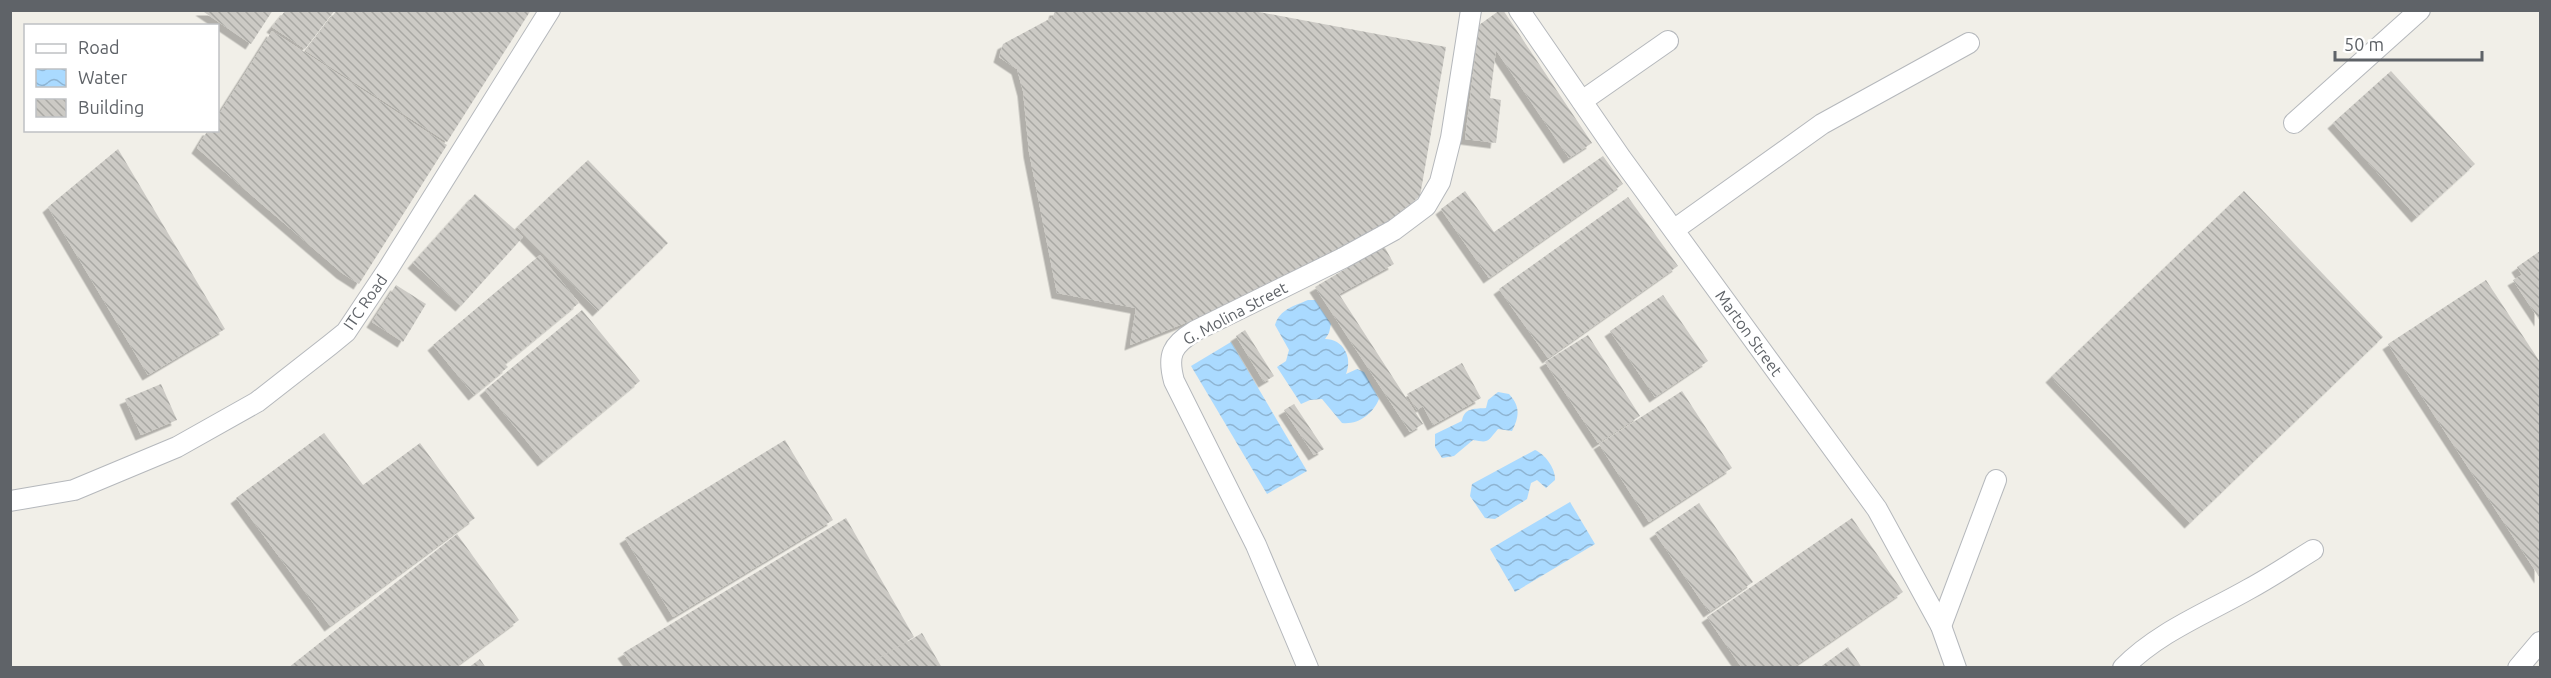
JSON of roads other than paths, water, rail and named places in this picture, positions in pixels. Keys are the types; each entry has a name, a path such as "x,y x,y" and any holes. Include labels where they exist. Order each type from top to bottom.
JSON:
{"street":[{"name":"ITC Road","path":"10,501 74,490 177,447 256,402 345,332 388,269 550,10"},
{"name":"G. Molina Street","path":"1308,668 1256,545 1174,381 1170,366 1172,352 1182,339 1195,331 1395,230 1425,206 1440,182 1451,138 1472,10"},
{"name":"Marton Street","path":"1519,10 1621,158 1877,509 1941,626 1956,668"},
{"path":"2294,123 2420,10"},
{"path":"1582,101 1668,41"},
{"path":"1675,229 1822,124 1969,43"},
{"path":"1941,626 1996,480"},
{"path":"2124,668 2131,660 2192,619 2248,590 2313,550"},
{"path":"2518,668 2541,642"}],"water":[{"path":"1308,300 1315,300 1331,324 1325,339 1337,342 1345,350 1348,361 1346,374 1357,369 1364,372 1379,399 1369,414 1359,420 1342,423 1322,399 1310,400 1301,404 1277,367 1286,361 1289,350 1275,325 1277,320 1288,309"},
{"path":"1231,342 1307,471 1267,494 1191,366"},
{"path":"1498,392 1509,394 1516,403 1517,417 1512,431 1498,429 1487,440 1473,440 1454,456 1442,458 1435,447 1435,434 1462,421 1468,411 1486,408 1488,400"},
{"path":"1535,450 1549,462 1554,471 1555,480 1546,488 1537,480 1531,483 1527,499 1495,519 1485,518 1470,496 1472,484"},
{"path":"1570,502 1595,544 1515,592 1490,549"}]}
